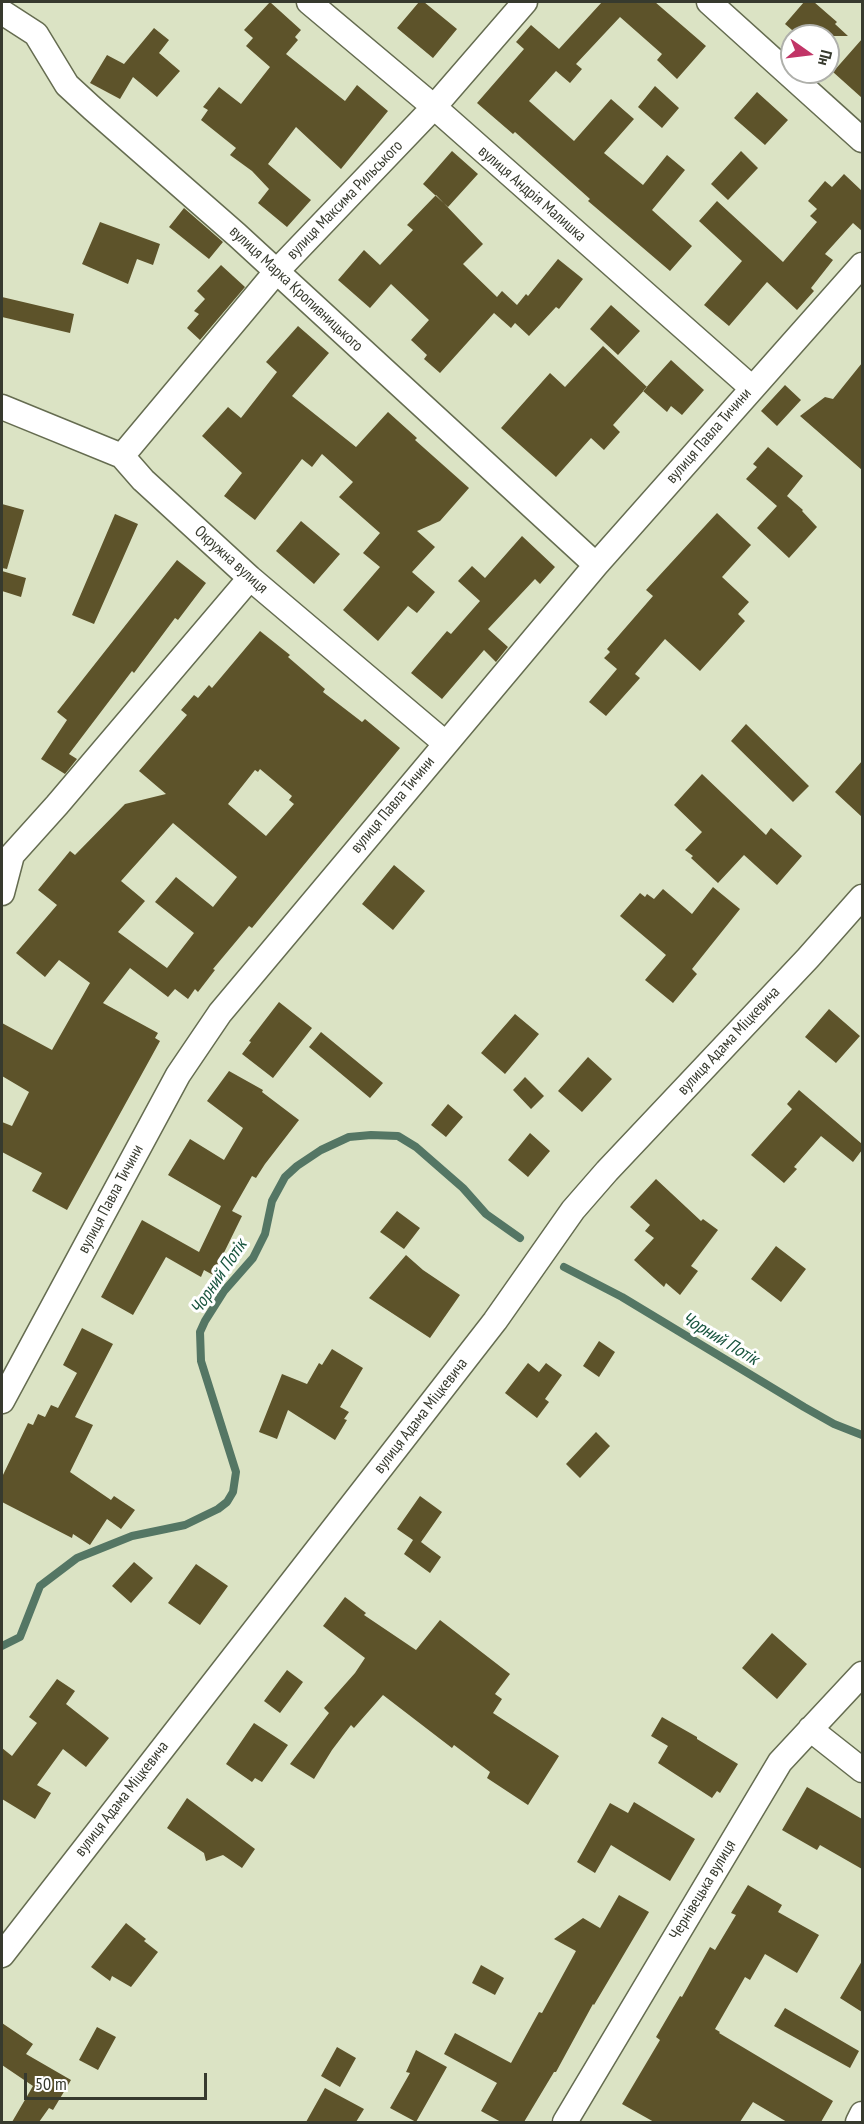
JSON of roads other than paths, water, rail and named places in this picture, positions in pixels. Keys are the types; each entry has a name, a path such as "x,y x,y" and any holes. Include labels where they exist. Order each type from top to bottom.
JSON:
{"street":[{"name":"вулиця Андрія Малишка","path":"309,2 434,107 752,388"},
{"name":"вулиця Максима Рильського","path":"122,456 276,272 434,107 525,2"},
{"path":"709,2 862,140"},
{"name":"вулиця Марка Кропивницького","path":"2,12 36,34 67,85 237,235 596,565"},
{"name":"вулиця Павла Тичини","path":"2,1401 178,1075 220,1013 596,565 862,265"},
{"name":"Окружна вулиця","path":"2,407 122,456 143,480 250,578 445,743"},
{"path":"2,893 12,855 250,578"},
{"name":"вулиця Адама Міцкевича","path":"2,1955 495,1321 550,1240 607,1171 862,897"},
{"name":"Чернівецька вулиця","path":"565,2122 780,1762 862,1674"},
{"path":"810,1729 862,1770"},
{"path":"858,2122 862,2114"}],"waterway":[{"name":"Чорний Потік","path":"2,1646 20,1637 40,1586 77,1558 132,1536 185,1525 218,1509 227,1502 233,1492 236,1472 201,1361 200,1332 224,1291 253,1258 265,1234 272,1201 285,1177 297,1166 321,1150 349,1137 398,1136 416,1147 463,1188 486,1214 520,1238"},
{"name":"Чорний Потік","path":"564,1267 622,1297 834,1424 862,1435"}]}
